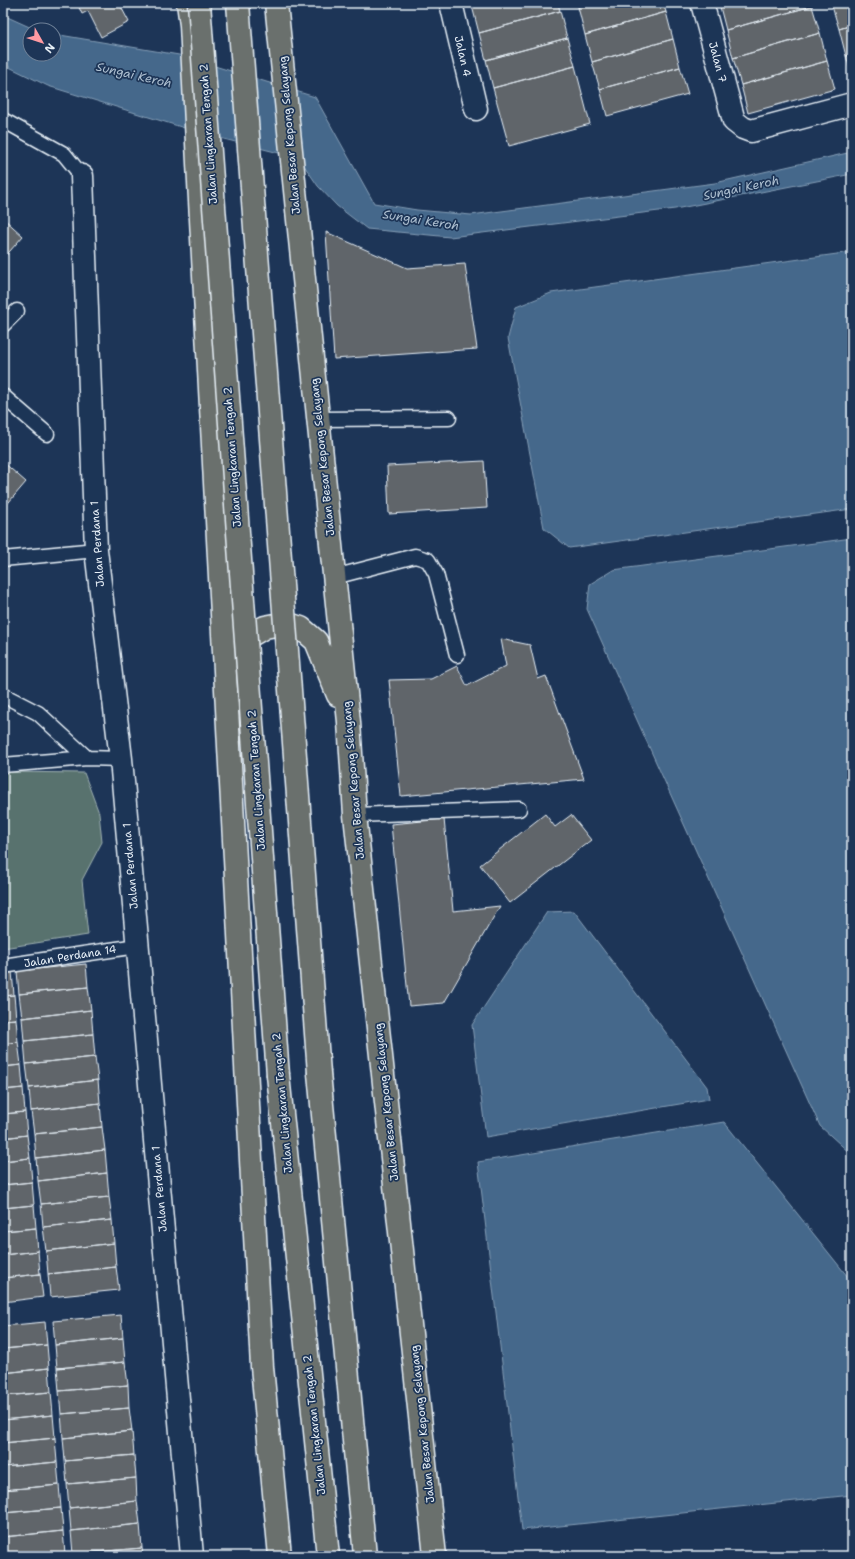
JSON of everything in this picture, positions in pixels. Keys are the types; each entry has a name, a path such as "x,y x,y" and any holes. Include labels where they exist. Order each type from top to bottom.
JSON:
{"main road":[{"path":"188,3 191,25 262,1367 280,1556"},
{"name":"Jalan Lingkaran Tengah 2","path":"198,3 278,1076 328,1556"},
{"path":"238,3 319,1073 365,1556"},
{"name":"Jalan Besar Kepong Selayang","path":"276,3 349,722 354,815 435,1556"},
{"path":"227,709 235,657 248,637 265,627 286,623 301,628 316,641 349,722"}],"street":[{"name":"Jalan 4","path":"451,3 476,109"},
{"name":"Jalan 7","path":"702,3 734,121 743,128 751,131 852,104"},
{"name":"Jalan Perdana 1","path":"82,176 96,550 121,759 136,946 192,1556"}],"lane":[{"path":"3,120 64,154 82,176"},
{"path":"3,325 17,311"},
{"path":"3,396 47,434"},
{"path":"318,419 449,418"},
{"path":"3,559 96,550"},
{"path":"334,577 415,556 428,560 436,574 457,655"},
{"path":"3,695 38,713 87,758"},
{"path":"3,765 87,758 121,759"},
{"path":"354,815 519,809"},
{"name":"Jalan Perdana 14","path":"3,966 136,946"}],"green space":[{"path":"3,772 84,773 99,813 102,842 82,880 88,935 3,948"}],"water":[{"name":"Sungai Keroh","path":"3,15 22,24 22,62 62,62 62,35 179,55 315,97 374,203 417,210 471,215 715,183 852,152 852,174 675,209 450,237 367,229 337,206 318,186 299,158 204,134 48,86 3,64"},
{"path":"852,252 852,509 569,548 544,528 508,338 516,307 551,293"},
{"path":"852,538 852,1155 820,1126 587,609 590,584 613,570"},
{"path":"574,911 707,1087 709,1099 486,1137 472,1025 547,912"},
{"path":"724,1122 852,1282 852,1495 522,1530 478,1162"}],"building":[{"path":"77,3 119,3 129,22 101,37 88,11 82,14"},
{"path":"471,3 484,3 472,6"},
{"path":"484,3 558,3 560,11 479,33 472,6"},
{"path":"577,3 592,3 578,7"},
{"path":"592,3 663,3 666,12 585,35 578,7"},
{"path":"719,3 812,3 812,6 726,30"},
{"path":"831,3 852,3 852,25 839,29"},
{"path":"812,6 820,33 733,58 726,30"},
{"path":"560,11 567,38 486,60 479,33"},
{"path":"666,12 673,39 592,62 585,35"},
{"path":"852,25 852,55 846,56 839,29"},
{"path":"820,33 827,61 741,85 733,58"},
{"path":"567,38 575,66 493,88 486,60"},
{"path":"673,39 680,67 600,89 592,62"},
{"path":"852,55 852,76 846,56"},
{"path":"827,61 835,89 748,113 741,85"},
{"path":"575,66 590,124 509,146 493,88"},
{"path":"680,67 688,94 607,116 600,89"},
{"path":"3,218 23,236 3,259"},
{"path":"326,232 407,268 465,264 477,349 334,359"},
{"path":"484,461 487,508 389,514 387,466"},
{"path":"3,462 26,482 3,509"},
{"path":"501,639 530,645 538,679 546,676 584,779 401,796 389,680 431,679 457,666 467,686 506,666"},
{"path":"545,814 555,827 571,815 591,840 510,903 480,865"},
{"path":"444,819 453,911 500,906 444,1003 409,1006 391,824"},
{"path":"86,964 88,987 19,994 17,971"},
{"path":"12,972 14,995 3,996 3,973"},
{"path":"88,987 91,1010 22,1018 19,994"},
{"path":"14,995 16,1019 3,1020 3,996"},
{"path":"91,1010 93,1034 24,1041 22,1018"},
{"path":"16,1019 18,1042 3,1044 3,1020"},
{"path":"93,1034 95,1057 26,1064 24,1041"},
{"path":"18,1042 21,1065 3,1067 3,1044"},
{"path":"95,1057 98,1080 29,1088 26,1064"},
{"path":"21,1065 23,1088 3,1090 3,1067"},
{"path":"98,1080 100,1103 31,1111 29,1088"},
{"path":"23,1088 25,1112 3,1114 3,1090"},
{"path":"100,1103 102,1127 34,1134 31,1111"},
{"path":"25,1112 27,1135 3,1138 3,1114"},
{"path":"102,1127 105,1150 36,1158 34,1134"},
{"path":"27,1135 30,1158 3,1161 3,1138"},
{"path":"105,1150 107,1173 38,1181 36,1158"},
{"path":"30,1158 32,1182 3,1185 3,1161"},
{"path":"107,1173 109,1197 41,1204 38,1181"},
{"path":"32,1182 34,1205 3,1208 3,1185"},
{"path":"109,1197 112,1220 43,1227 41,1204"},
{"path":"34,1205 36,1228 3,1231 3,1208"},
{"path":"112,1220 114,1243 46,1251 43,1227"},
{"path":"36,1228 38,1251 3,1255 3,1231"},
{"path":"114,1243 116,1267 48,1274 46,1251"},
{"path":"38,1251 40,1274 3,1278 3,1255"},
{"path":"116,1267 119,1290 50,1297 48,1274"},
{"path":"40,1274 43,1297 3,1302 3,1278"},
{"path":"121,1315 123,1338 55,1345 53,1321"},
{"path":"45,1322 47,1345 3,1349 3,1326"},
{"path":"123,1338 125,1362 57,1368 55,1345"},
{"path":"47,1345 49,1368 3,1373 3,1349"},
{"path":"125,1362 128,1385 59,1391 57,1368"},
{"path":"49,1368 51,1392 3,1396 3,1373"},
{"path":"128,1385 129,1408 61,1414 59,1391"},
{"path":"51,1392 53,1415 3,1420 3,1396"},
{"path":"129,1408 132,1431 63,1438 61,1414"},
{"path":"53,1415 55,1438 3,1443 3,1420"},
{"path":"132,1431 134,1455 65,1461 63,1438"},
{"path":"55,1438 57,1462 3,1467 3,1443"},
{"path":"134,1455 136,1478 67,1484 65,1461"},
{"path":"57,1462 59,1485 3,1490 3,1467"},
{"path":"136,1478 137,1501 69,1508 67,1484"},
{"path":"59,1485 61,1508 3,1513 3,1490"},
{"path":"137,1501 140,1524 71,1531 69,1508"},
{"path":"61,1508 63,1531 3,1537 3,1513"},
{"path":"140,1524 142,1548 73,1554 71,1531"},
{"path":"63,1531 65,1554 44,1556 3,1556 3,1537"},
{"path":"142,1548 143,1556 73,1556 73,1554"},
{"path":"65,1554 65,1556 44,1556"}]}
